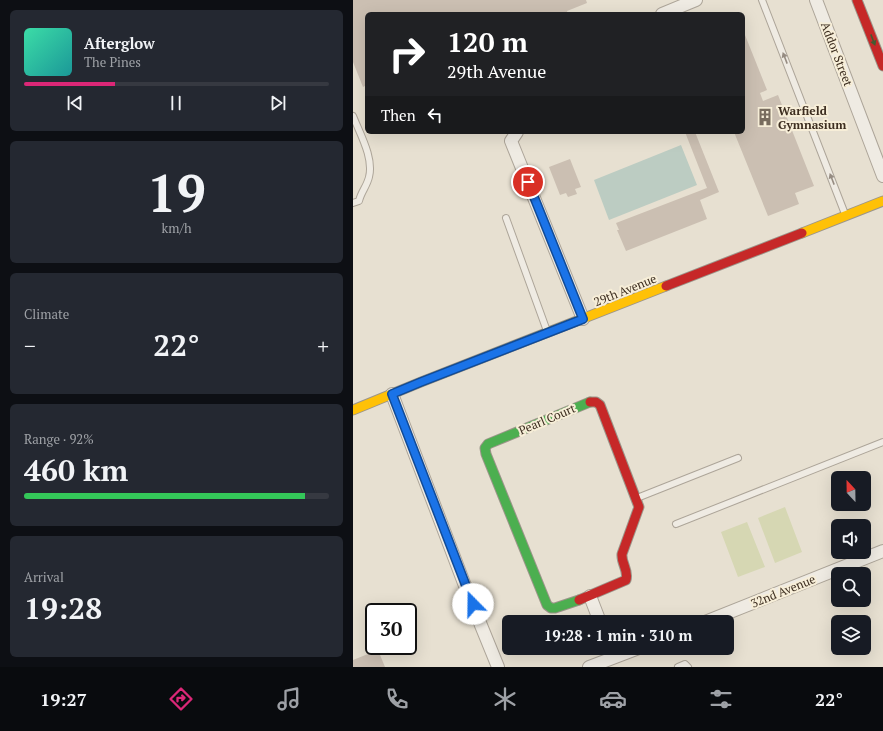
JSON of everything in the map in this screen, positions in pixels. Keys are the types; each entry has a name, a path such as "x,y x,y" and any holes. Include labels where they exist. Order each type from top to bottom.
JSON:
{"street":[{"path":"672,12 683,10 696,0"},
{"name":"Addor Street","path":"816,0 883,176"},
{"path":"857,0 883,66"},
{"path":"514,136 583,319"},
{"name":"29th Avenue","path":"353,410 883,201"},
{"path":"392,394 467,591 498,667"},
{"name":"Pearl Court","path":"590,402 596,402 600,405 637,498 639,506 638,513 621,558 627,571 628,576 626,580 590,596 551,608 547,605 486,454 485,448 488,444 590,402"},
{"name":"32nd Avenue","path":"723,615 883,551"},
{"path":"590,596 597,615"},
{"path":"589,667 610,655"}],"lane":[{"path":"762,0 846,215"},
{"path":"353,116 370,158 371,169 369,179 359,201 353,203"},
{"path":"506,218 547,333"},
{"path":"676,524 883,442"},
{"path":"637,498 738,458"},
{"path":"678,667 685,664 688,667"}],"green space":[{"path":"785,507 802,552 775,563 758,518"},
{"path":"747,522 765,567 738,577 721,532"}],"shaded area":[{"path":"681,145 697,185 609,220 594,180"}],"building":[{"path":"353,0 586,0 587,3 567,12 365,12 365,86 363,87 353,62"},
{"name":"Warfield Gymnasium","path":"745,35 767,90 760,93 763,101 778,95 814,186 795,193 799,204 768,216 735,134 745,134"},
{"path":"686,134 696,134 719,192 700,200 707,219 626,251 617,230 619,230 616,223 707,188"},
{"path":"570,159 581,187 575,189 577,194 568,197 566,193 560,195 549,167"},
{"path":"366,655 380,655 385,667 353,667 353,660"}],"traffic: fast":[{"path":"579,600 555,608 551,608 547,605 486,454 485,448 488,444 590,402"}],"traffic: slow":[{"path":"802,233 883,201"},
{"path":"353,410 666,286"}],"traffic: jam":[{"path":"857,0 883,66"},
{"path":"666,286 802,233"},
{"path":"579,600 626,580 627,573 622,554 639,507 600,405 596,402 590,402"}],"place":[{"name":"Warfield Gymnasium","path":"765,117"}],"route":[{"path":"473,604 392,394 583,319 528,182"}]}
